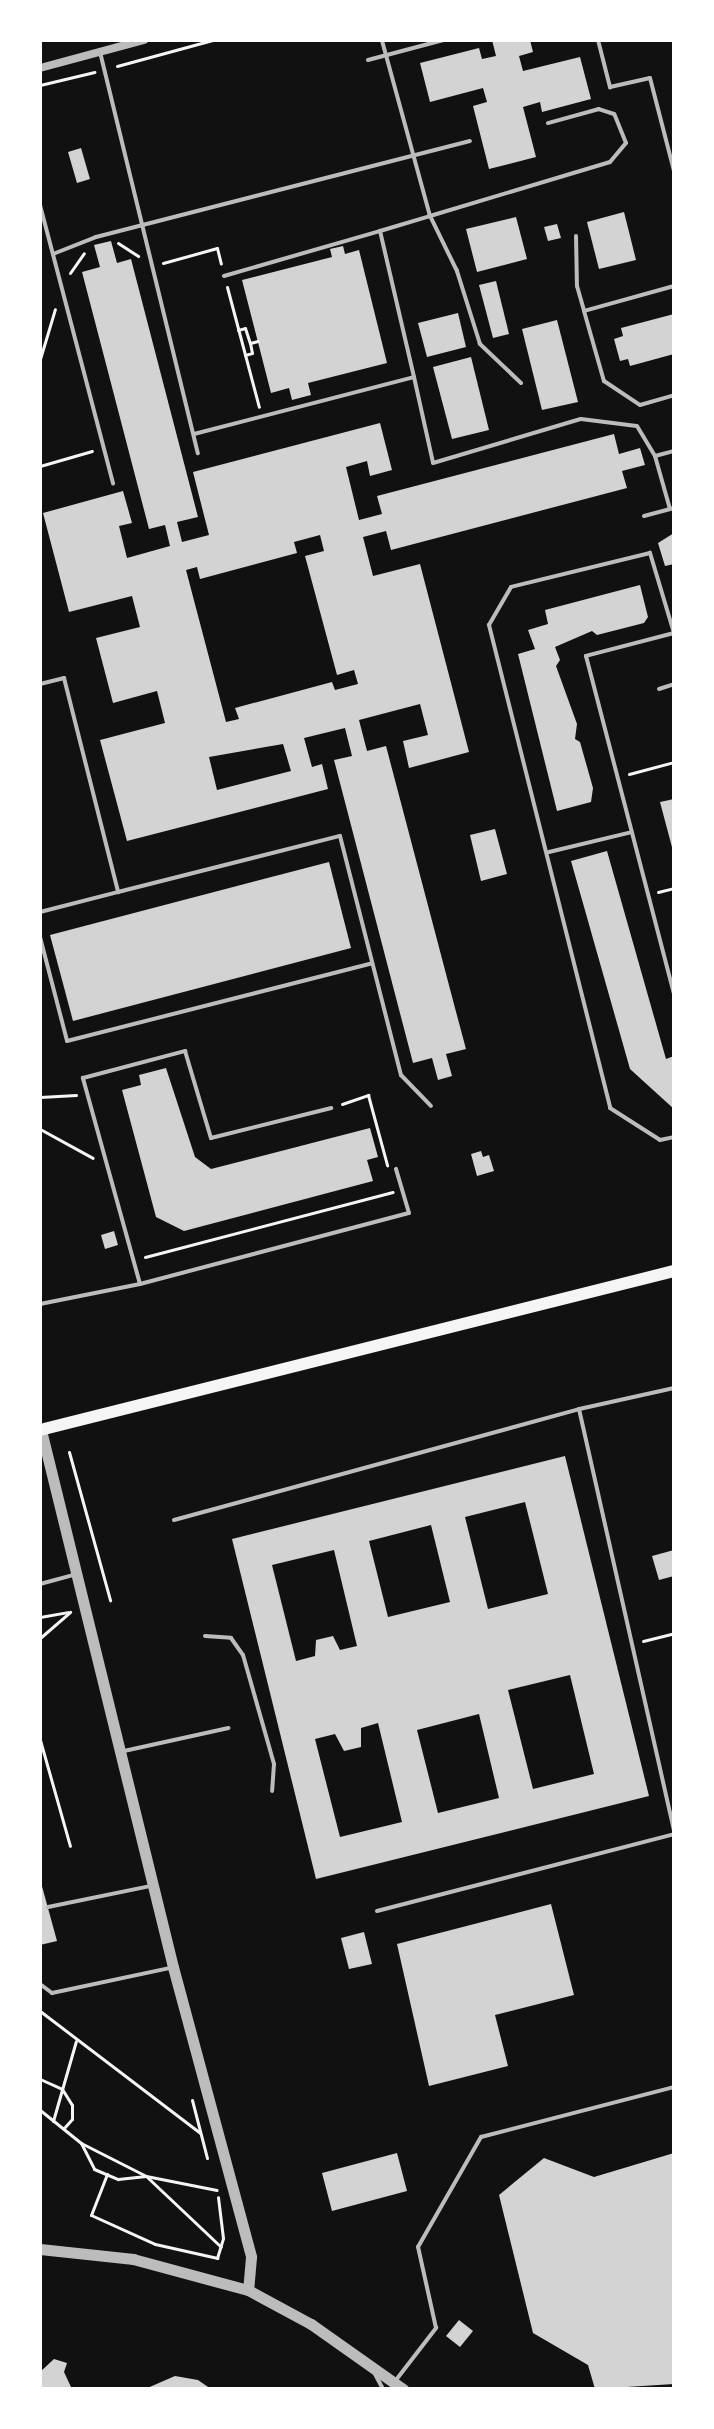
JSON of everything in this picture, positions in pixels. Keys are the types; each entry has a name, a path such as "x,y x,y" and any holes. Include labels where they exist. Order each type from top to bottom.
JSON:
{"main road":[{"path":"40,1429 674,1271"}],"street":[{"path":"40,68 144,40"},
{"path":"40,1429 173,1967 251,2257 248,2290"},
{"path":"40,2249 133,2259 248,2290 399,2386"}],"lane":[{"path":"382,40 430,216 457,271 480,344 521,383"},
{"path":"368,60 443,40"},
{"path":"598,40 610,87 650,78 674,171"},
{"path":"100,52 198,453"},
{"path":"224,276 610,162 626,143 614,114 599,109 548,123"},
{"path":"53,254 104,234 470,141"},
{"path":"40,205 113,484"},
{"path":"380,231 433,463 581,419 637,426 655,456 672,508 644,516"},
{"path":"576,236 577,286 604,381 640,405 674,395"},
{"path":"584,311 674,286"},
{"path":"194,434 414,377"},
{"path":"655,456 674,451"},
{"path":"674,994 586,656 674,633 650,553 511,587 489,625 549,852 610,1108 660,1140 674,1137"},
{"path":"40,684 64,678 118,892"},
{"path":"659,689 674,684"},
{"path":"549,852 632,832"},
{"path":"40,912 340,836 401,1075 431,1106"},
{"path":"40,937 67,1041 372,963"},
{"path":"140,1284 83,1078 185,1051 211,1138 331,1108"},
{"path":"40,1304 140,1284 409,1213 396,1169"},
{"path":"174,1520 579,1409 674,1388"},
{"path":"377,1911 674,1832 579,1409"},
{"path":"40,1481 53,1478"},
{"path":"40,1584 76,1574"},
{"path":"205,1636 231,1638 243,1655 274,1764 272,1791"},
{"path":"122,1752 229,1728"},
{"path":"48,1907 153,1886"},
{"path":"40,1984 52,1993 173,1967"},
{"path":"399,2386 436,2328 418,2247 481,2137 674,2087"},
{"path":"370,2365 383,2389"}],"path":[{"path":"40,85 213,40"},
{"path":"104,234 153,265 217,248 261,417"},
{"path":"238,330 245,328 250,343 252,353 245,355"},
{"path":"250,343 258,341"},
{"path":"40,466 103,448"},
{"path":"617,777 674,762"},
{"path":"648,894 674,888"},
{"path":"40,1097 88,1094"},
{"path":"134,1260 393,1192 368,1095 331,1108"},
{"path":"40,1129 107,1166"},
{"path":"69,1452 110,1600"},
{"path":"40,1617 70,1612 40,1638"},
{"path":"632,1644 674,1633"},
{"path":"40,1740 70,1846"},
{"path":"40,2011 200,2133 208,2162"},
{"path":"53,2121 77,2040"},
{"path":"40,2079 62,2089 72,2105 72,2119 63,2129"},
{"path":"40,2110 81,2143 146,2176 217,2190"},
{"path":"81,2143 94,2169 133,2179 146,2176"},
{"path":"107,2174 91,2215 187,2252 217,2258 221,2247 217,2190 213,2176"},
{"path":"146,2176 221,2247"}],"building":[{"path":"492,40 530,40 533,52 519,56 523,71 580,57 591,99 542,112 540,102 523,107 536,157 489,169 473,106 487,102 483,88 430,102 420,63 479,48 482,59 496,56"},
{"path":"81,148 90,179 77,183 68,152"},
{"path":"624,212 636,260 599,269 587,222"},
{"path":"516,217 527,259 477,272 466,229"},
{"path":"557,224 561,238 548,241 544,227"},
{"path":"111,241 117,263 131,259 198,517 177,522 182,542 209,535 193,472 380,423 392,470 370,476 367,461 346,467 359,520 382,514 377,496 614,434 619,454 640,448 645,465 622,471 627,488 391,550 386,531 363,537 373,576 420,564 469,752 409,768 403,741 428,735 420,704 359,720 367,751 386,746 466,1049 446,1054 452,1076 438,1080 432,1058 413,1063 334,760 352,756 345,728 304,738 312,767 322,764 328,789 127,841 100,740 165,723 157,691 113,703 96,638 140,627 132,596 69,612 43,513 123,491 132,523 119,526 127,558 170,546 165,525 149,529 82,272 100,267 94,245","holes":["320,535 324,551 305,556 337,675 354,670 358,684 335,690 332,682 235,708 239,719 226,722 186,570 197,567 200,579 297,553 294,542","283,744 291,771 217,790 209,757"]},
{"path":"343,246 345,254 359,250 387,363 308,383 311,395 292,400 289,388 271,393 242,280 332,257 330,249"},
{"path":"496,281 509,334 493,338 479,285"},
{"path":"458,313 466,347 427,357 418,323"},
{"path":"674,314 674,354 630,366 628,359 620,361 614,339 623,336 621,328"},
{"path":"557,320 578,402 542,410 522,329"},
{"path":"471,357 489,430 452,439 433,367"},
{"path":"674,533 674,564 665,566 658,543"},
{"path":"640,585 648,617 644,623 597,635 592,631 555,647 560,660 556,666 577,724 575,739 580,742 593,788 591,802 557,811 518,654 535,649 528,630 548,624 545,610"},
{"path":"674,799 674,851 673,851 660,802"},
{"path":"495,829 507,874 481,881 470,835"},
{"path":"607,851 666,1059 674,1056 674,1109 630,1069 571,861"},
{"path":"329,862 351,948 73,1021 50,935"},
{"path":"166,1068 195,1157 211,1169 370,1128 378,1157 367,1160 373,1181 184,1231 156,1217 122,1090 141,1085 139,1075"},
{"path":"481,1151 483,1157 489,1155 494,1171 477,1176 471,1154"},
{"path":"114,1231 118,1245 105,1249 101,1235"},
{"path":"565,1456 649,1796 316,1879 232,1539","holes":["525,1502 548,1594 488,1609 465,1517","431,1525 450,1602 388,1617 369,1541","334,1550 357,1646 340,1650 333,1636 316,1640 315,1656 296,1661 272,1565","570,1675 594,1774 533,1789 508,1690","479,1714 499,1798 438,1813 417,1730","378,1723 402,1822 340,1837 315,1739 335,1734 344,1751 361,1747 361,1728"]},
{"path":"674,1550 674,1576 659,1580 652,1556"},
{"path":"40,1879 57,1941 40,1945"},
{"path":"551,1904 574,1995 495,2015 508,2066 429,2086 397,1944"},
{"path":"364,1932 372,1964 349,1969 341,1938"},
{"path":"397,2153 407,2191 332,2211 322,2173"},
{"path":"674,2153 674,2384 595,2389 588,2365 533,2333 499,2195 544,2158 594,2177"},
{"path":"459,2320 473,2331 460,2347 446,2336"},
{"path":"54,2359 67,2363 64,2372 71,2387 79,2389 40,2389 40,2372"},
{"path":"175,2376 198,2380 211,2389 145,2389"}]}
